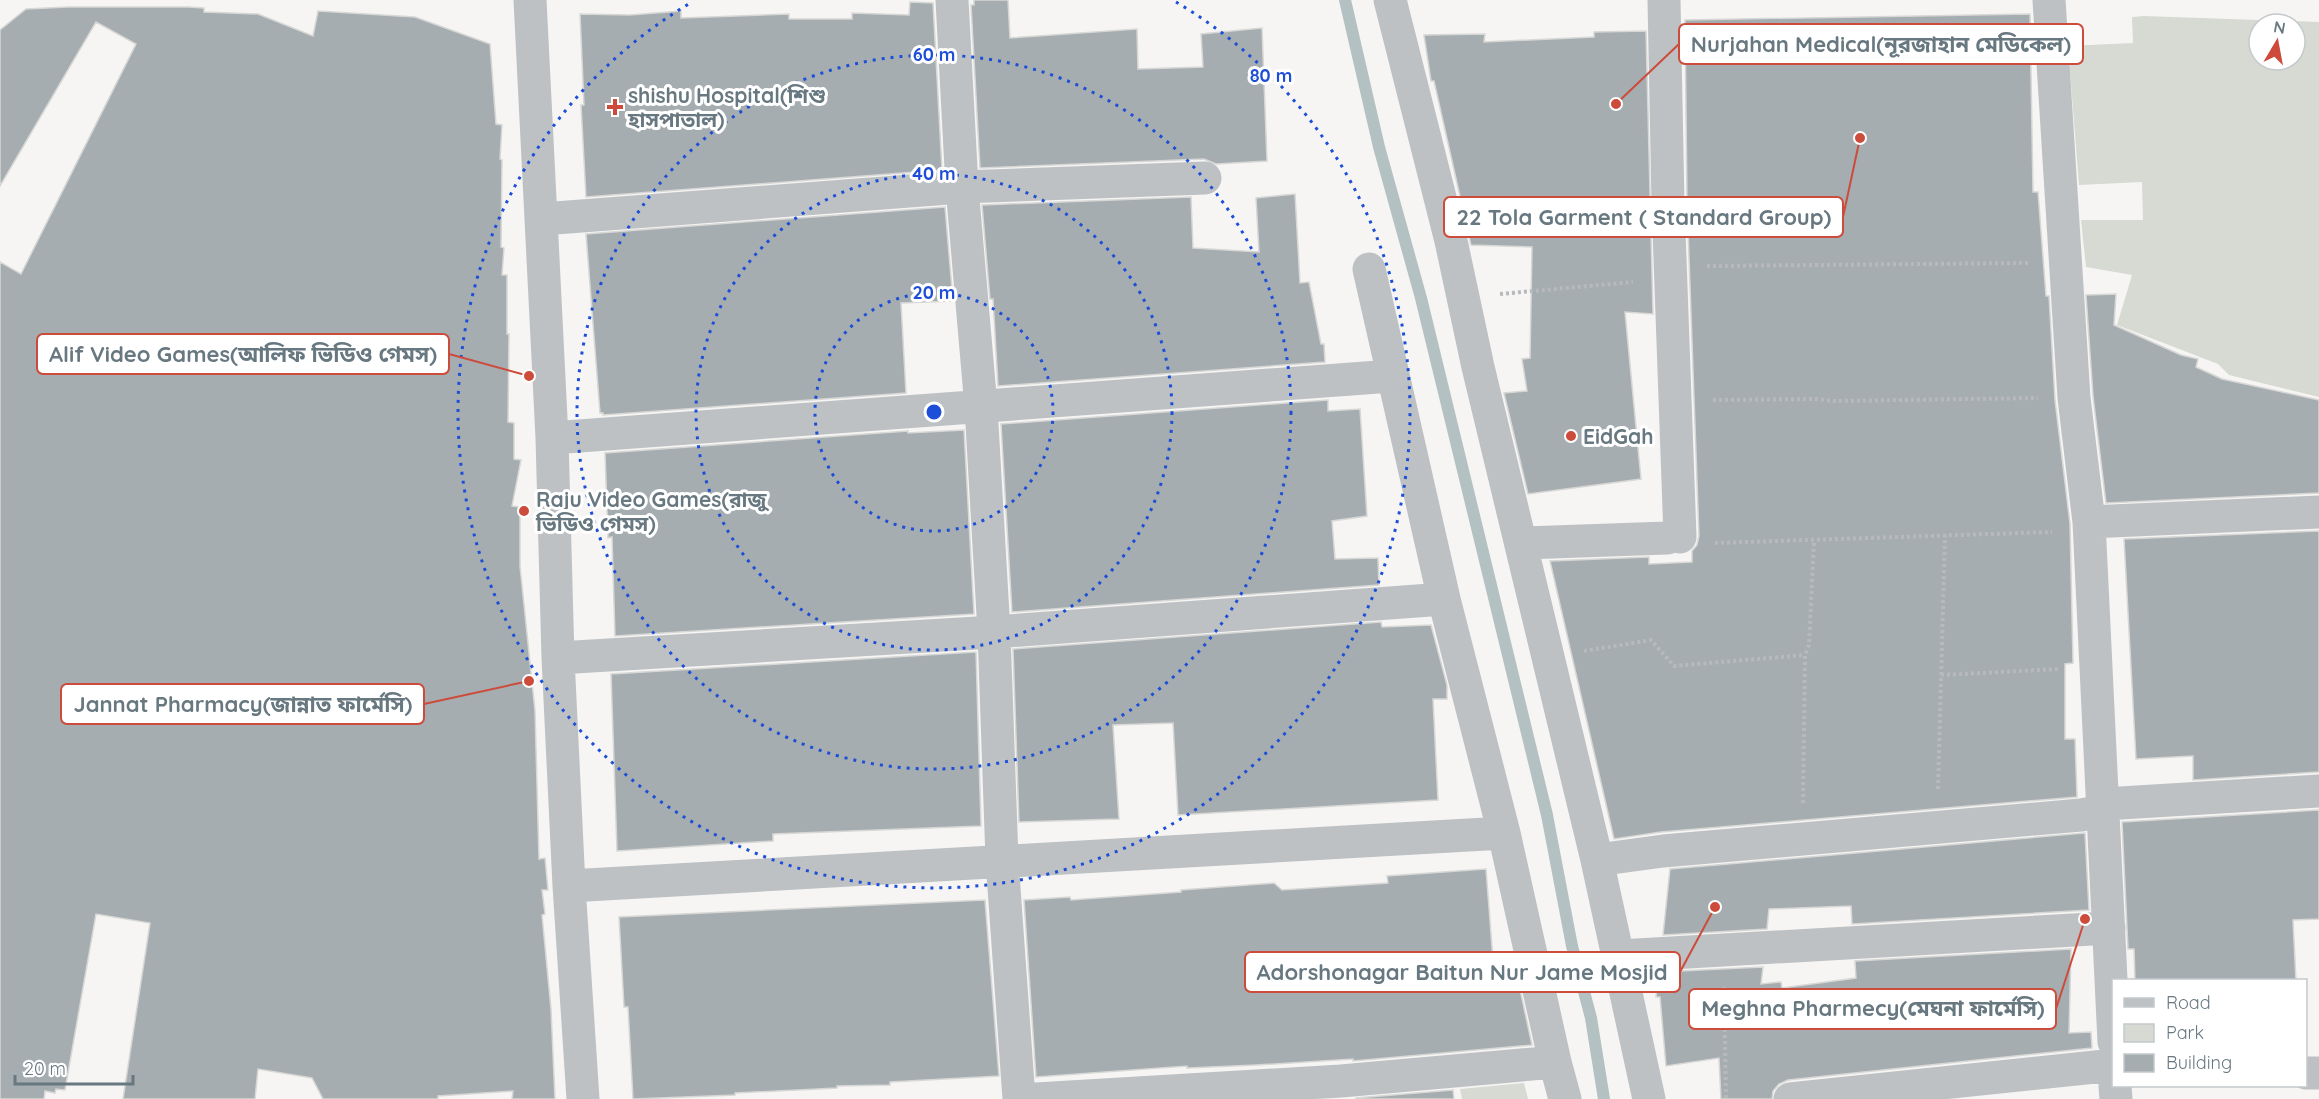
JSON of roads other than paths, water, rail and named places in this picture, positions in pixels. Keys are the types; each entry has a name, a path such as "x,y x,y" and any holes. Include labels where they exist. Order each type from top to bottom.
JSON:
{"street":[{"path":"530,0 552,438 558,658 569,886 583,1099"},
{"path":"952,0 962,187 981,407 994,632 1002,860 1018,1099"},
{"path":"1390,0 1451,241 1598,860 1648,1099"},
{"path":"1521,543 1667,538 1680,535 1664,0"},
{"path":"2049,0 2074,398 2089,526 2112,996"},
{"path":"542,219 962,187 1205,178"},
{"path":"1369,269 1444,599 1504,833 1565,1099"},
{"path":"552,438 1392,376"},
{"path":"2089,526 2319,512"},
{"path":"558,658 994,632 1444,599"},
{"path":"1598,860 1663,850 2081,815 2097,812 2104,804 2319,791"},
{"path":"569,886 1504,833"},
{"path":"1619,956 2109,928"},
{"path":"1036,1099 1342,1090 1555,1062"},
{"path":"1790,1099 2112,1065"}],"waterway":[{"path":"1345,0 1379,147 1421,298 1547,815 1572,946 1591,1018 1604,1099"}],"place":[{"name":"Nurjahan Medical(নূরজাহান মেডিকেল)","path":"1616,104"},
{"name":"shishu Hospital(শিশু হাসপাতাল)","path":"615,107"},
{"name":"22 Tola Garment ( Standard Group)","path":"1860,138"},
{"name":"Alif Video Games(আলিফ ভিডিও গেমস)","path":"529,376"},
{"name":"EidGah","path":"1571,436"},
{"name":"Raju Video Games(রাজু ভিডিও গেমস)","path":"524,511"},
{"name":"Jannat Pharmacy(জান্নাত ফার্মেসি)","path":"529,681"},
{"name":"Adorshonagar Baitun Nur Jame Mosjid","path":"1715,907"},
{"name":"Meghna Pharmecy(মেঘনা ফার্মেসি)","path":"2085,919"}]}
